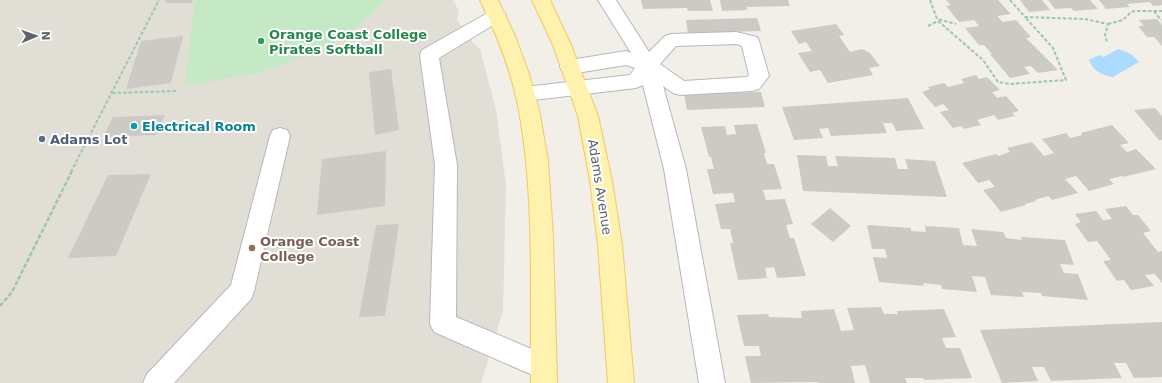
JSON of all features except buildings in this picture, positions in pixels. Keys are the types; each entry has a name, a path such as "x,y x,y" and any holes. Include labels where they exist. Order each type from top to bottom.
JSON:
{"main road":[{"name":"Adams Avenue","path":"541,0 570,66 588,116 601,180 610,245 621,383"},
{"path":"493,7 506,36 525,94 537,161 542,237 544,375"}],"lane":[{"path":"607,0 648,65 675,169 712,383"},
{"path":"493,7 429,55 446,165 443,324 544,375"},
{"path":"525,94 579,89 636,81 648,65 671,40 736,38 750,41 759,76 752,84 680,88 648,65 626,58 570,66"},
{"path":"156,383 242,291 280,136"}],"path":[{"path":"0,306 12,292 159,0"},
{"path":"930,0 938,20 983,60 998,82 1010,84 1066,80 1054,48 1032,27 1010,0"},
{"path":"1025,17 1085,19 1108,24 1123,20 1131,12 1135,11 1162,11"},
{"path":"1154,11 1161,20"},
{"path":"928,26 938,20 956,24"},
{"path":"1107,42 1105,39 1105,32 1108,24"},
{"path":"111,93 176,91"}],"shaded area":[{"name":"Orange Coast College","path":"0,0 453,0 459,11 457,20 474,44 480,49 496,110 506,185 503,311 481,383 0,383"}],"green space":[{"name":"Orange Coast College Pirates Softball","path":"195,0 387,0 354,29 312,53 262,72 185,86"}],"water":[{"path":"1118,49 1131,54 1139,62 1113,77 1095,70 1089,60 1099,55 1104,57"}],"place":[{"name":"Orange Coast College Pirates Softball","path":"261,41"},
{"name":"Electrical Room","path":"134,126"},
{"name":"Adams Lot","path":"42,139"},
{"name":"Orange Coast College","path":"252,248"}]}
